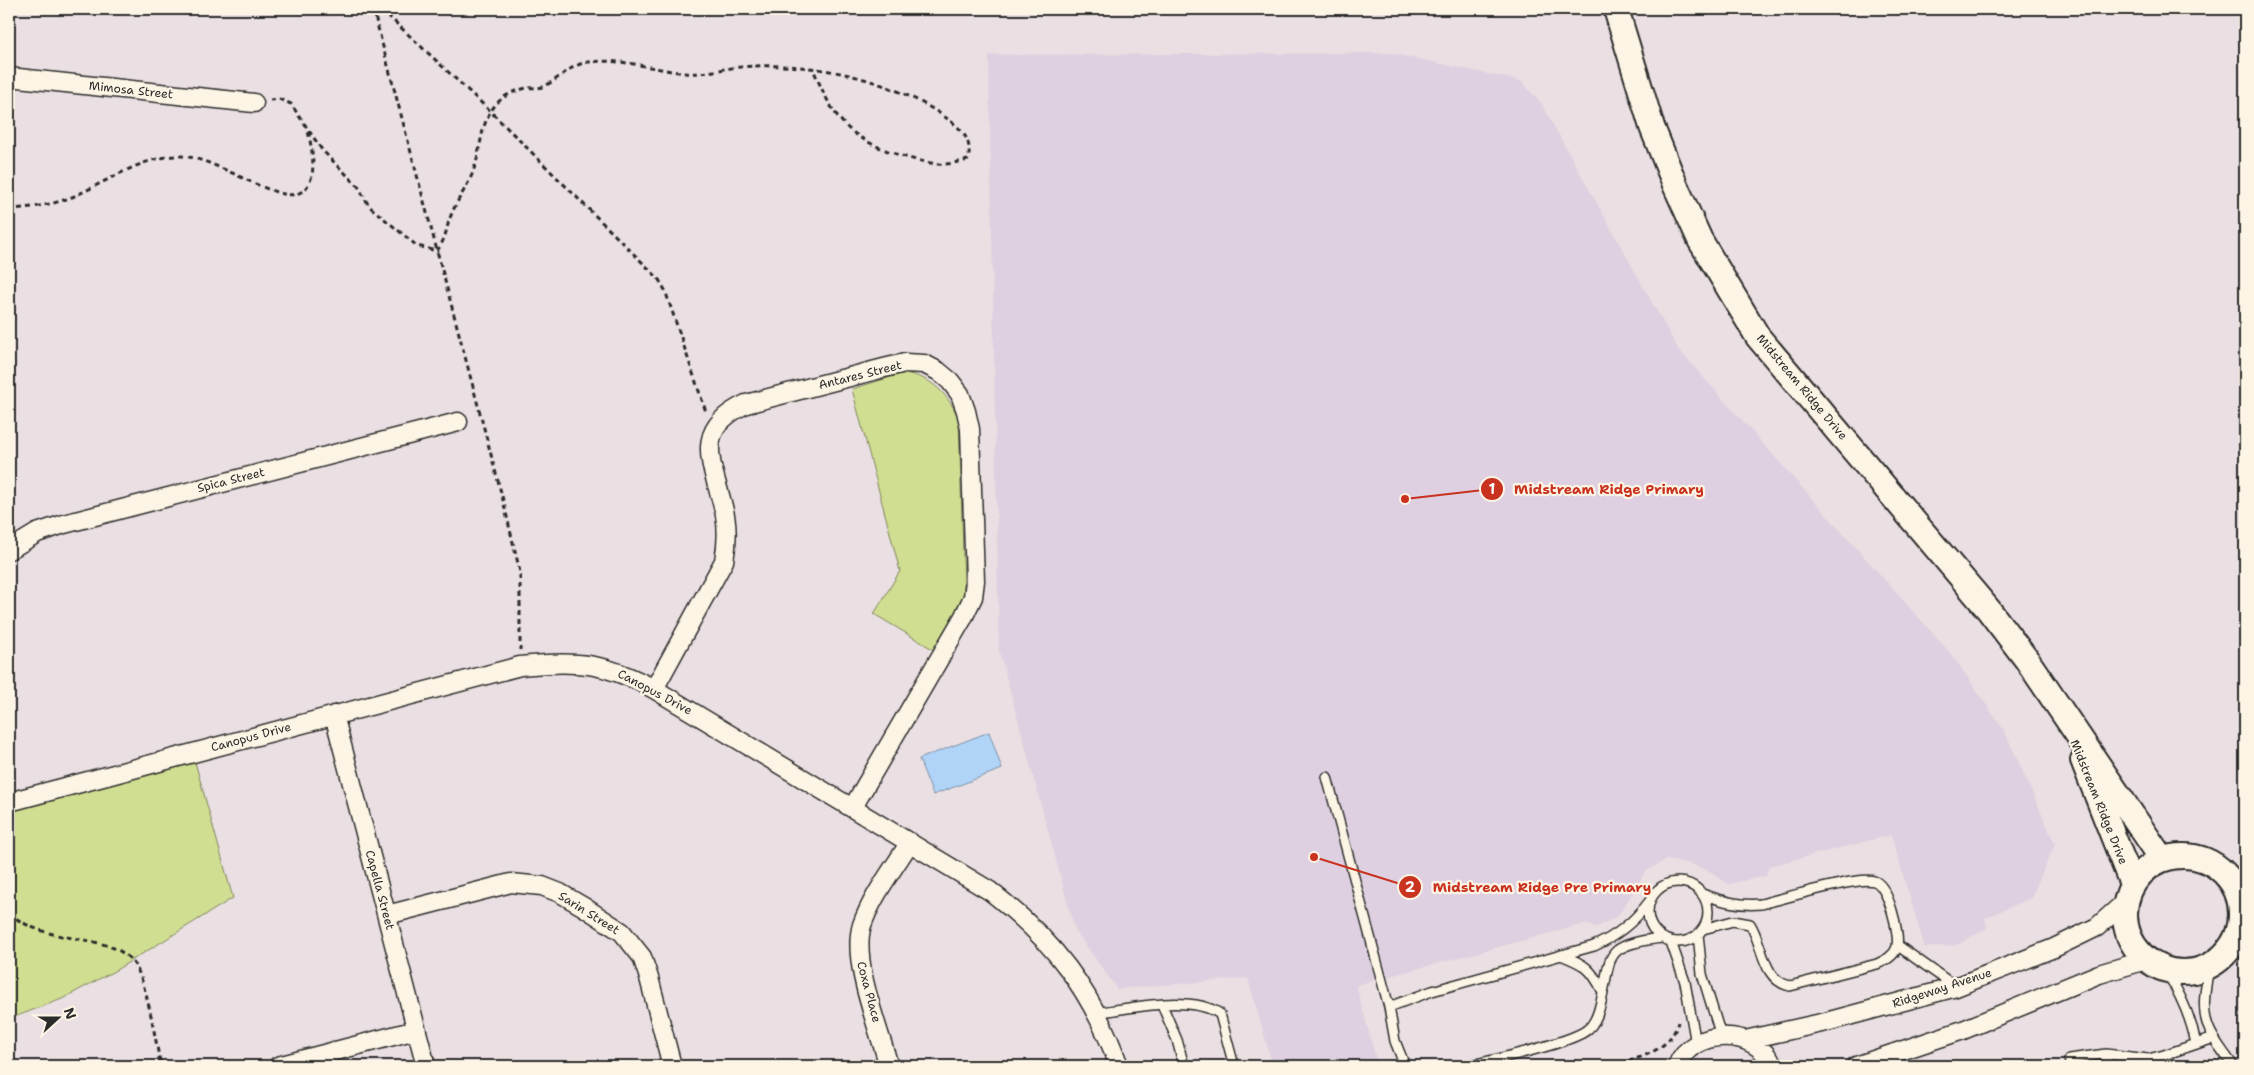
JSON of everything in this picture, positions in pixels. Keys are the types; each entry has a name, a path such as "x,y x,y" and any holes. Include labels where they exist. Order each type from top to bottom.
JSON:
{"street":[{"name":"Midstream Ridge Drive","path":"1616,9 1652,127 1676,187 1704,247 1758,337 1988,609 2027,660 2162,859"},
{"name":"Mimosa Street","path":"9,77 254,103"},
{"name":"Antares Street","path":"712,432 718,421 730,411 746,404 905,363 924,364 938,370 960,394 970,429 976,582 973,597 963,618 853,807"},
{"name":"Spica Street","path":"9,550 37,533 64,524 458,422"},
{"path":"654,689 724,561 728,540 725,516 709,449 712,432"},
{"name":"Canopus Drive","path":"9,802 520,666 565,662 587,663 629,675 654,689 990,891 1023,917 1057,952 1096,1012 1110,1041 1119,1066"},
{"name":"Capella Street","path":"334,715 426,1066"},
{"name":"Midstream Ridge Drive","path":"2067,720 2129,893"},
{"name":"Coxa Place","path":"888,1063 861,970 860,941 862,926 870,907 910,842"},
{"path":"1856,1066 1963,1030 2099,974 2156,966 2188,973 2209,966 2228,952 2240,939 2241,908 2237,892 2237,882 2206,860 2192,856 2162,859 2145,869 2129,893 2124,919 2128,934 2135,949 2156,966"},
{"name":"Sarin Street","path":"387,915 511,883 542,886 560,894 622,932 642,957 650,978 672,1066"},
{"name":"Ridgeway Avenue","path":"1745,1040 1826,1022 1956,987 2054,948 2097,927 2129,893"},
{"path":"278,1066 416,1030"},
{"path":"1672,1065 1696,1044 1721,1036 1745,1040 1760,1050 1772,1066"}],"lane":[{"path":"1327,777 1389,1007 1395,1041 1405,1066"},
{"path":"1649,902 1648,915 1652,928 1661,938 1671,942 1690,940 1701,932 1733,921 1750,924 1755,931 1771,975 1782,984 1790,986 1877,964 1886,960 1894,953 1897,945 1888,898 1882,884 1874,881 1856,881 1761,904 1730,903 1702,894"},
{"path":"1389,1007 1432,991 1594,946 1616,935 1630,924 1649,902 1654,893 1663,886 1673,882 1684,882 1694,886 1702,894 1707,905 1708,917 1701,932 1702,974 1721,1036"},
{"path":"1468,1066 1552,1044 1587,1030 1598,1011 1608,962 1620,948 1637,940 1661,938"},
{"path":"1671,942 1685,982 1696,1044"},
{"path":"1897,945 1956,987"},
{"path":"1560,955 1585,965 1592,972 1602,991"},
{"path":"2156,966 2181,996 2191,1021 2196,1044"},
{"path":"2209,966 2205,1013 2208,1026 2214,1038 2234,1066"},
{"path":"1096,1012 1162,1005 1202,1005 1220,1014 1234,1066"},
{"path":"1162,1005 1177,1040 1184,1066"},
{"path":"2071,1066 2069,1058 2106,1054 2148,1058 2164,1056 2214,1038"},
{"path":"2106,1054 2108,1066"}],"path":[{"path":"373,9 504,500 520,572 520,666"},
{"path":"381,9 489,110 658,278 667,295 712,432"},
{"path":"437,251 445,239 452,214 474,169 489,110 504,97 525,88 541,88 572,68 586,62 613,62 685,73 710,73 740,67 795,66 814,69 849,75 890,87 922,102 953,122 967,138 971,149 968,160 939,164 888,150 865,138 847,127 833,109 822,92 814,69"},
{"path":"254,103 279,99 291,104 322,150 358,186 369,206 417,246 437,251"},
{"path":"9,209 40,206 70,198 144,164 174,156 192,156 213,163 256,185 284,195 296,195 305,190 311,182 312,151 308,128"},
{"path":"9,913 32,928 109,947 127,956 136,967 144,988 161,1066"},
{"path":"1611,1066 1642,1058 1669,1040 1676,1030 1678,1013"}],"shaded area":[{"path":"1390,53 1521,81 1541,103 1678,349 1952,655 2005,732 2055,844 2031,898 1985,918 1987,928 1957,945 1925,948 1891,835 1769,866 1766,876 1728,884 1711,872 1691,864 1666,860 1646,871 1618,916 1597,927 1584,924 1356,985 1378,1066 1273,1066 1248,978 1117,989 1075,930 999,650 989,55"}],"green space":[{"path":"904,373 923,378 938,388 950,402 959,419 964,590 962,606 934,650 874,614 900,571 852,389"},
{"path":"195,762 233,898 116,970 62,999 9,1019 9,812"}],"water":[{"path":"989,732 1002,769 933,795 919,759"}],"place":[{"name":"Midstream Ridge Primary","path":"1405,499"},
{"name":"Midstream Ridge Pre Primary","path":"1314,857"}]}
